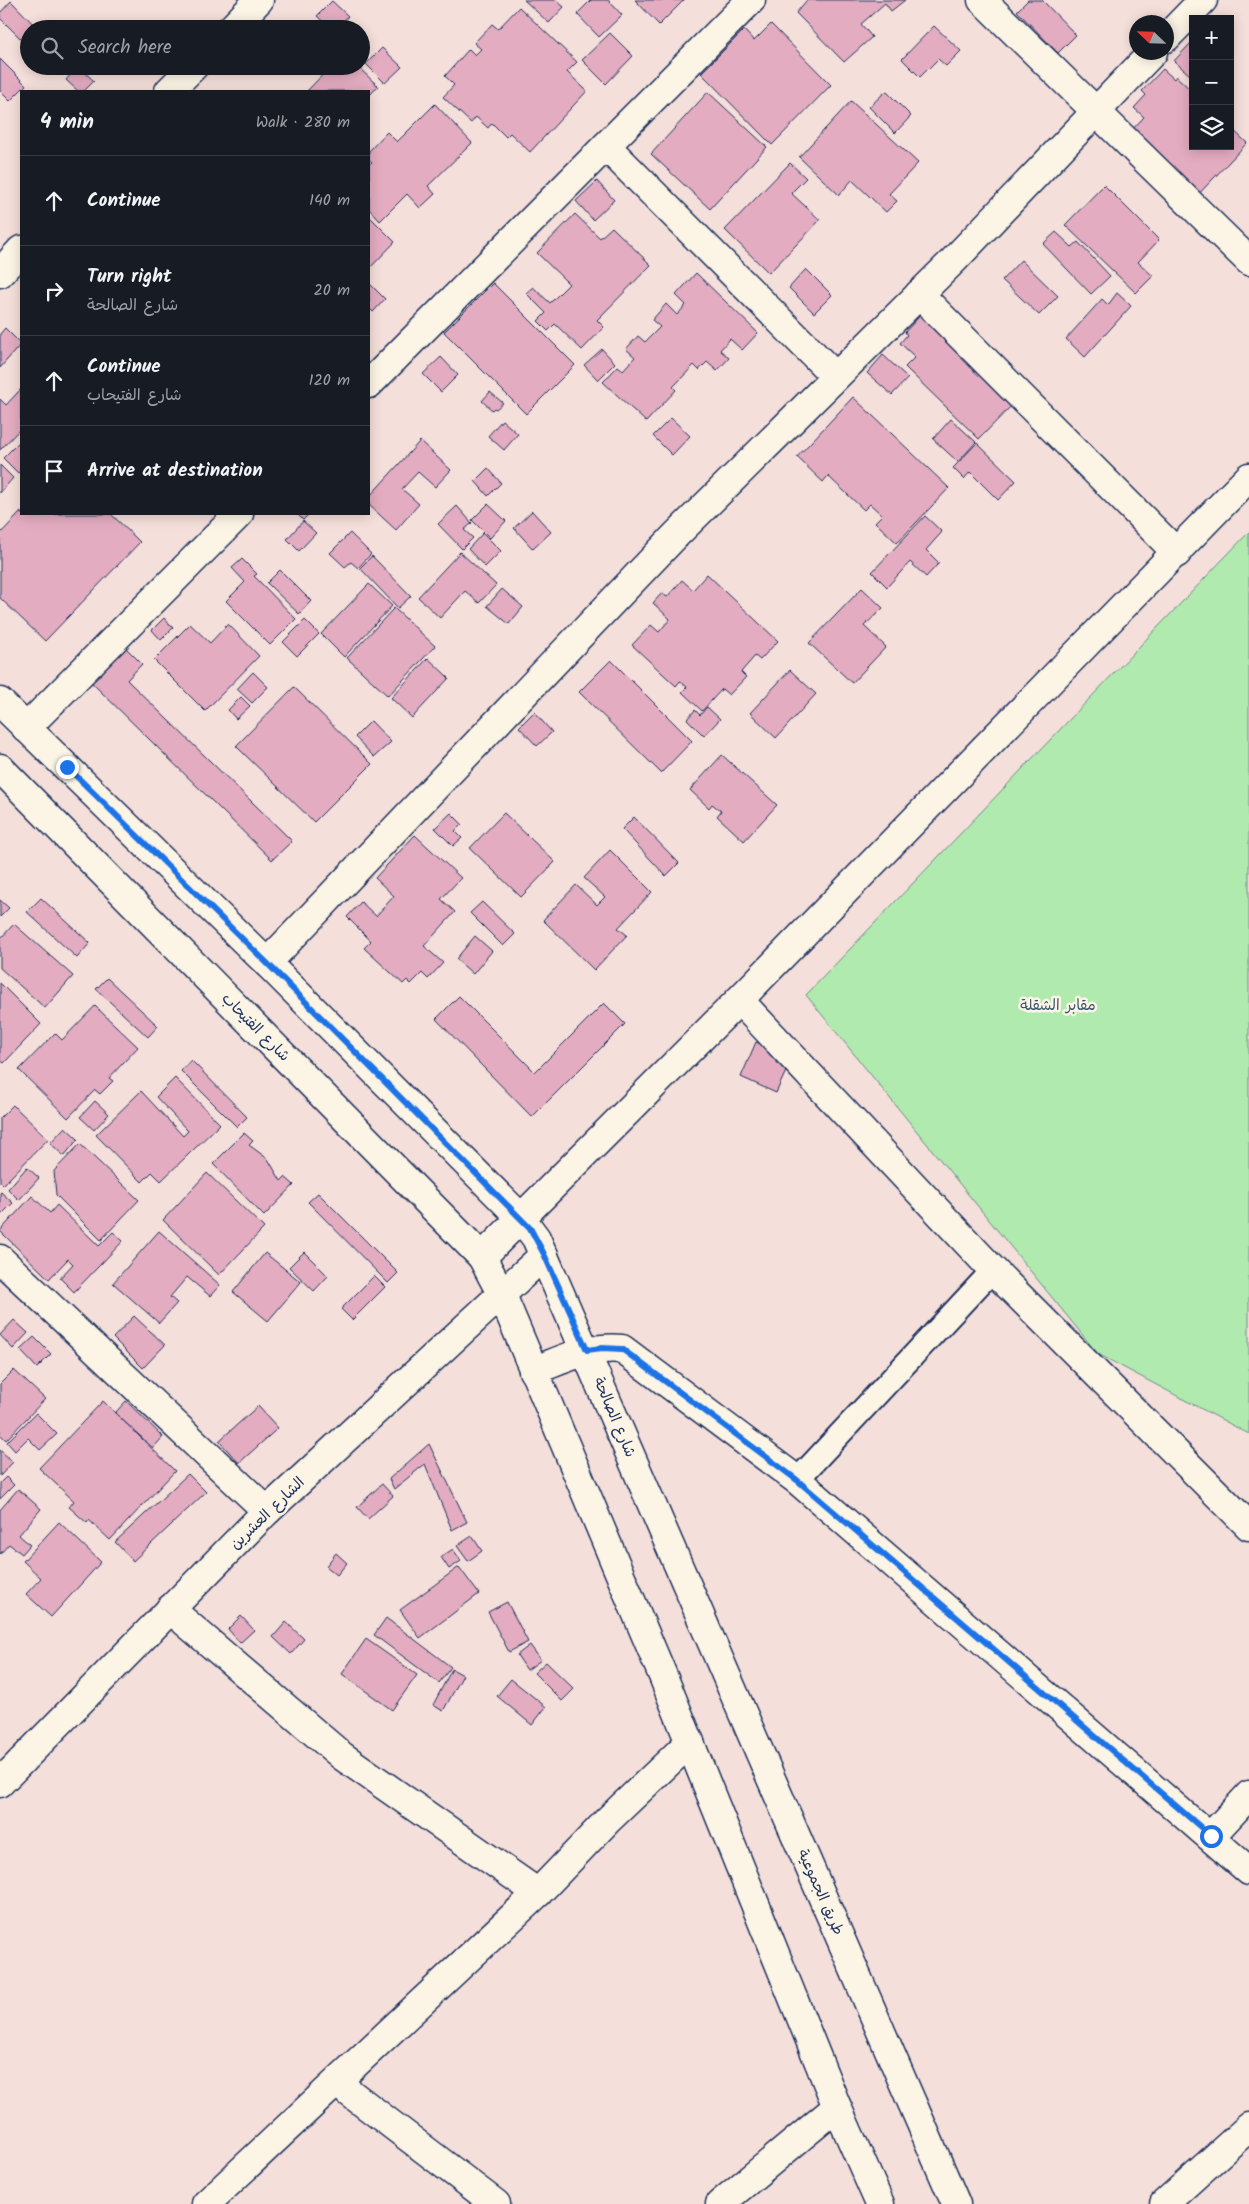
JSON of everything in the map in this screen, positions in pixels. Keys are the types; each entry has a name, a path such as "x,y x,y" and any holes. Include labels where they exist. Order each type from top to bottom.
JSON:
{"street":[{"path":"240,20 259,0"},
{"path":"370,383 751,0"},
{"path":"982,0 1249,261"},
{"path":"1174,30 1202,0"},
{"path":"267,963 324,901 677,534 919,294 1146,60"},
{"path":"170,90 185,75"},
{"path":"606,146 835,376"},
{"path":"0,273 20,251"},
{"path":"919,294 1176,553"},
{"path":"482,1256 739,1000 1249,477"},
{"path":"26,728 238,515"},
{"path":"0,702 267,963 521,1218 536,1238 544,1254"},
{"name":"شارع الفتيحاب","path":"0,768 482,1256 502,1294"},
{"path":"739,1000 993,1270 1249,1526"},
{"name":"الشارع العشرين","path":"0,1783 267,1510 544,1254"},
{"name":"شارع الصالحة","path":"544,1254 685,1579"},
{"path":"5,1273 267,1510"},
{"path":"502,1294 690,1742 837,2107 880,2204"},
{"path":"533,1371 587,1350 602,1348 622,1349 797,1480 1211,1836 1249,1871"},
{"name":"طريق الجموعية","path":"685,1579 956,2204"},
{"path":"170,1609 342,1756 538,1893"},
{"path":"206,2204 538,1893 608,1820 690,1742"},
{"path":"1211,1836 1249,1795"},
{"path":"336,2082 496,2204"},
{"path":"720,2204 837,2107"},
{"path":"1164,2204 1249,2127"}],"lane":[{"path":"797,1480 993,1270"}],"green space":[{"name":"مقابر الشقلة","path":"1249,532 1249,1434 1098,1354 806,995"}],"building":[{"path":"524,0 556,0 564,7 549,23"},
{"path":"591,0 608,0 622,15 599,37 577,14"},
{"path":"635,0 684,0 659,25"},
{"path":"807,0 905,0 891,11 885,3 861,24 872,37 844,62 796,13"},
{"path":"1028,0 1042,0 1076,35 1058,53 1017,11"},
{"path":"11,1 29,20 20,20 20,38 0,18 0,13"},
{"path":"332,1 348,16 345,20 321,20 317,16"},
{"path":"519,7 577,62 567,72 587,91 530,152 510,133 506,137 492,123 488,128 476,117 471,123 443,97 454,85 445,76 469,49 475,55 481,49 474,43 492,24 498,29"},
{"path":"771,24 831,85 772,145 701,73 744,30 754,41"},
{"path":"934,26 961,51 946,66 938,59 920,77 902,59"},
{"path":"610,33 633,56 606,84 582,60"},
{"path":"1189,45 1189,74 1174,61"},
{"path":"382,48 402,67 385,83 370,68 370,60"},
{"path":"0,59 26,85 10,101 0,91"},
{"path":"1163,69 1174,79 1176,76 1189,88 1189,150 1234,150 1234,131 1247,143 1194,199 1127,135 1144,117 1134,108 1146,95 1142,91"},
{"path":"70,75 88,75 94,81 85,90 77,90 66,80"},
{"path":"322,75 366,75 378,86 370,95 370,90 308,90"},
{"path":"886,91 911,116 895,133 869,107"},
{"path":"708,92 767,147 710,209 651,154"},
{"path":"851,101 918,163 889,194 897,201 886,212 852,180 839,195 799,157"},
{"path":"435,104 472,143 428,186 435,194 420,208 407,194 380,221 370,210 370,163 372,162 370,160 370,150 387,132 397,142"},
{"path":"790,163 806,178 791,193 820,220 769,273 725,230"},
{"path":"597,181 614,200 593,220 576,201"},
{"path":"1104,185 1159,240 1138,262 1153,276 1136,293 1065,225"},
{"path":"575,214 600,238 612,227 651,265 597,320 604,327 582,350 555,324 548,331 538,321 546,313 526,293 533,287 550,303 569,284 537,253"},
{"path":"370,217 395,242 370,268"},
{"path":"1056,232 1072,247 1078,242 1110,276 1091,294 1043,244"},
{"path":"1021,260 1058,296 1039,315 1002,280"},
{"path":"806,269 832,295 814,313 789,288"},
{"path":"696,273 758,333 742,350 730,339 720,350 729,358 717,371 707,362 699,370 694,365 673,387 676,390 646,422 603,382 618,366 623,370 635,357 626,349 638,336 645,342 660,327 652,320 666,304 677,315 686,305 676,295"},
{"path":"493,283 575,365 526,414 444,332"},
{"path":"370,284 385,299 373,312 370,309"},
{"path":"1117,293 1131,306 1085,357 1066,339 1102,299 1108,305"},
{"path":"927,308 1019,398 979,439 905,367 915,357 900,343 907,335 905,332"},
{"path":"5,328 20,345 0,368 0,334"},
{"path":"602,349 615,363 598,380 584,365"},
{"path":"883,355 908,378 892,395 867,373"},
{"path":"441,357 458,375 441,392 423,374"},
{"path":"20,390 20,429 0,450 0,399 6,405"},
{"path":"490,392 503,403 492,410 482,401"},
{"path":"853,397 949,488 897,543 875,522 882,515 870,504 864,510 828,476 823,482 797,457"},
{"path":"671,418 690,436 672,455 653,436"},
{"path":"951,419 976,442 958,462 933,439"},
{"path":"502,420 518,434 504,450 488,436"},
{"path":"20,441 20,471 18,473 3,458"},
{"path":"420,441 451,470 435,487 418,472 402,489 419,504 396,530 370,506 370,496"},
{"path":"977,443 1016,481 998,500 970,472 964,479 953,468"},
{"path":"0,465 13,478 0,493"},
{"path":"488,468 501,483 488,496 475,481"},
{"path":"488,504 506,521 490,538 472,520"},
{"path":"457,506 472,523 464,530 473,538 462,549 438,524"},
{"path":"532,511 551,532 533,549 514,528"},
{"path":"20,513 20,515 112,515 140,542 45,641 0,598 0,534"},
{"path":"298,515 308,515 303,520"},
{"path":"925,516 942,532 926,550 939,563 926,577 910,562 887,587 872,572"},
{"path":"303,521 316,533 299,551 287,539"},
{"path":"350,533 371,554 358,568 351,562 345,567 330,553"},
{"path":"483,533 501,551 485,567 468,549"},
{"path":"460,552 496,585 479,603 465,591 440,618 418,597"},
{"path":"372,556 411,596 398,608 360,568"},
{"path":"242,559 257,574 254,576 296,619 270,645 226,601 245,582 232,568"},
{"path":"280,570 311,601 299,614 267,583"},
{"path":"707,574 778,641 760,660 755,656 741,672 746,677 729,695 722,689 702,711 682,692 687,687 680,681 676,686 632,645 651,625 659,632 670,619 653,603 662,593 667,597 682,580 693,590"},
{"path":"369,584 392,606 344,657 321,634"},
{"path":"862,588 883,608 864,626 886,647 852,683 809,643"},
{"path":"502,589 523,607 509,624 487,606"},
{"path":"394,608 435,646 388,696 347,658"},
{"path":"164,618 173,628 161,640 152,630"},
{"path":"305,620 319,634 297,656 283,642"},
{"path":"190,624 210,643 228,624 259,656 205,711 154,660"},
{"path":"122,644 142,664 127,680 292,841 272,860 88,679"},
{"path":"428,658 449,678 412,718 391,698"},
{"path":"611,660 692,741 661,773 579,692"},
{"path":"790,670 816,694 776,738 750,713"},
{"path":"253,672 268,687 252,703 237,689"},
{"path":"294,687 372,764 314,822 236,746"},
{"path":"241,697 250,706 236,719 228,710"},
{"path":"707,707 720,719 704,736 687,719 695,710 700,715"},
{"path":"534,712 552,732 537,746 519,727"},
{"path":"371,721 391,742 374,757 355,737"},
{"path":"722,755 777,805 744,841 717,816 721,811 712,804 709,808 690,790"},
{"path":"451,813 462,824 455,831 462,838 453,846 435,828"},
{"path":"504,813 555,862 521,897 470,848"},
{"path":"634,817 679,863 666,876 622,829"},
{"path":"415,835 461,878 441,899 455,912 424,946 443,963 428,979 422,973 411,984 407,980 403,984 364,948 371,941 347,917 361,902 376,916 394,896 375,878"},
{"path":"610,850 652,892 618,928 627,935 594,970 543,920 576,885 597,905 605,897 584,878"},
{"path":"41,898 90,943 77,958 27,912"},
{"path":"0,900 9,908 0,917"},
{"path":"482,902 515,934 503,946 470,913"},
{"path":"14,924 73,976 45,1008 0,968 0,939"},
{"path":"475,936 492,951 473,974 456,959"},
{"path":"107,978 158,1026 148,1037 96,989"},
{"path":"0,983 41,1024 4,1063 0,1060"},
{"path":"459,996 535,1072 604,1003 625,1024 532,1117 436,1019"},
{"path":"95,1006 138,1047 109,1078 113,1081 100,1094 95,1090 68,1118 19,1070 55,1033 62,1040"},
{"path":"756,1042 792,1058 776,1093 741,1077"},
{"path":"191,1060 247,1117 237,1127 181,1071"},
{"path":"175,1078 220,1124 161,1181 152,1172 142,1182 96,1135 141,1091 183,1136 188,1131 156,1097"},
{"path":"95,1101 109,1114 94,1130 80,1117"},
{"path":"13,1105 48,1139 3,1185 0,1182 0,1118"},
{"path":"65,1127 78,1139 64,1156 50,1143"},
{"path":"244,1133 253,1141 249,1145 268,1159 281,1181 285,1177 294,1185 264,1216 213,1164"},
{"path":"80,1144 139,1200 101,1240 56,1195 54,1171"},
{"path":"27,1167 39,1178 19,1200 8,1189"},
{"path":"207,1173 264,1228 219,1275 163,1220"},
{"path":"0,1193 13,1203 0,1216"},
{"path":"318,1193 398,1273 388,1283 308,1202"},
{"path":"32,1196 50,1213 57,1205 99,1246 113,1232 123,1241 74,1292 60,1278 73,1264 68,1259 49,1279 0,1231"},
{"path":"159,1231 220,1285 210,1296 187,1277 170,1297 177,1303 159,1323 113,1283"},
{"path":"304,1252 328,1276 314,1291 289,1267"},
{"path":"265,1253 301,1282 268,1321 233,1292"},
{"path":"374,1276 385,1287 352,1320 341,1309"},
{"path":"134,1316 165,1345 143,1368 113,1338"},
{"path":"14,1320 28,1333 13,1349 0,1335"},
{"path":"34,1337 51,1354 37,1368 20,1350"},
{"path":"14,1370 45,1399 6,1440 0,1434 0,1384"},
{"path":"103,1401 175,1471 110,1540 89,1520 87,1523 69,1507 74,1501 39,1468"},
{"path":"126,1401 163,1437 153,1448 115,1413"},
{"path":"258,1406 278,1428 239,1463 219,1441"},
{"path":"36,1413 57,1434 40,1450 28,1438 15,1451 7,1442"},
{"path":"429,1444 467,1522 452,1530 425,1464 394,1489 389,1479"},
{"path":"0,1450 13,1462 0,1476"},
{"path":"188,1474 206,1492 133,1561 115,1542"},
{"path":"6,1477 14,1485 0,1499 0,1483"},
{"path":"382,1484 393,1496 368,1519 357,1507"},
{"path":"18,1489 41,1509 19,1535 30,1545 22,1554 9,1544 0,1554 0,1510"},
{"path":"59,1522 101,1562 51,1617 26,1594 41,1578 23,1561"},
{"path":"472,1536 482,1551 468,1561 457,1546"},
{"path":"453,1549 461,1561 449,1569 441,1557"},
{"path":"336,1553 347,1563 337,1575 326,1566"},
{"path":"459,1567 479,1594 420,1638 400,1610"},
{"path":"507,1602 528,1642 509,1652 488,1612"},
{"path":"241,1616 254,1630 240,1643 228,1629"},
{"path":"386,1618 451,1667 439,1683 374,1635"},
{"path":"286,1622 304,1639 291,1654 273,1637"},
{"path":"366,1639 417,1675 392,1710 342,1674"},
{"path":"530,1645 541,1660 527,1670 517,1655"},
{"path":"546,1662 574,1689 562,1701 534,1673"},
{"path":"452,1669 463,1675 443,1711 433,1705"},
{"path":"511,1679 546,1707 532,1725 497,1696"}],"route":[{"path":"67,767 267,963 530,1228 544,1254 587,1350 602,1348 622,1349 797,1480 1211,1836"}]}
